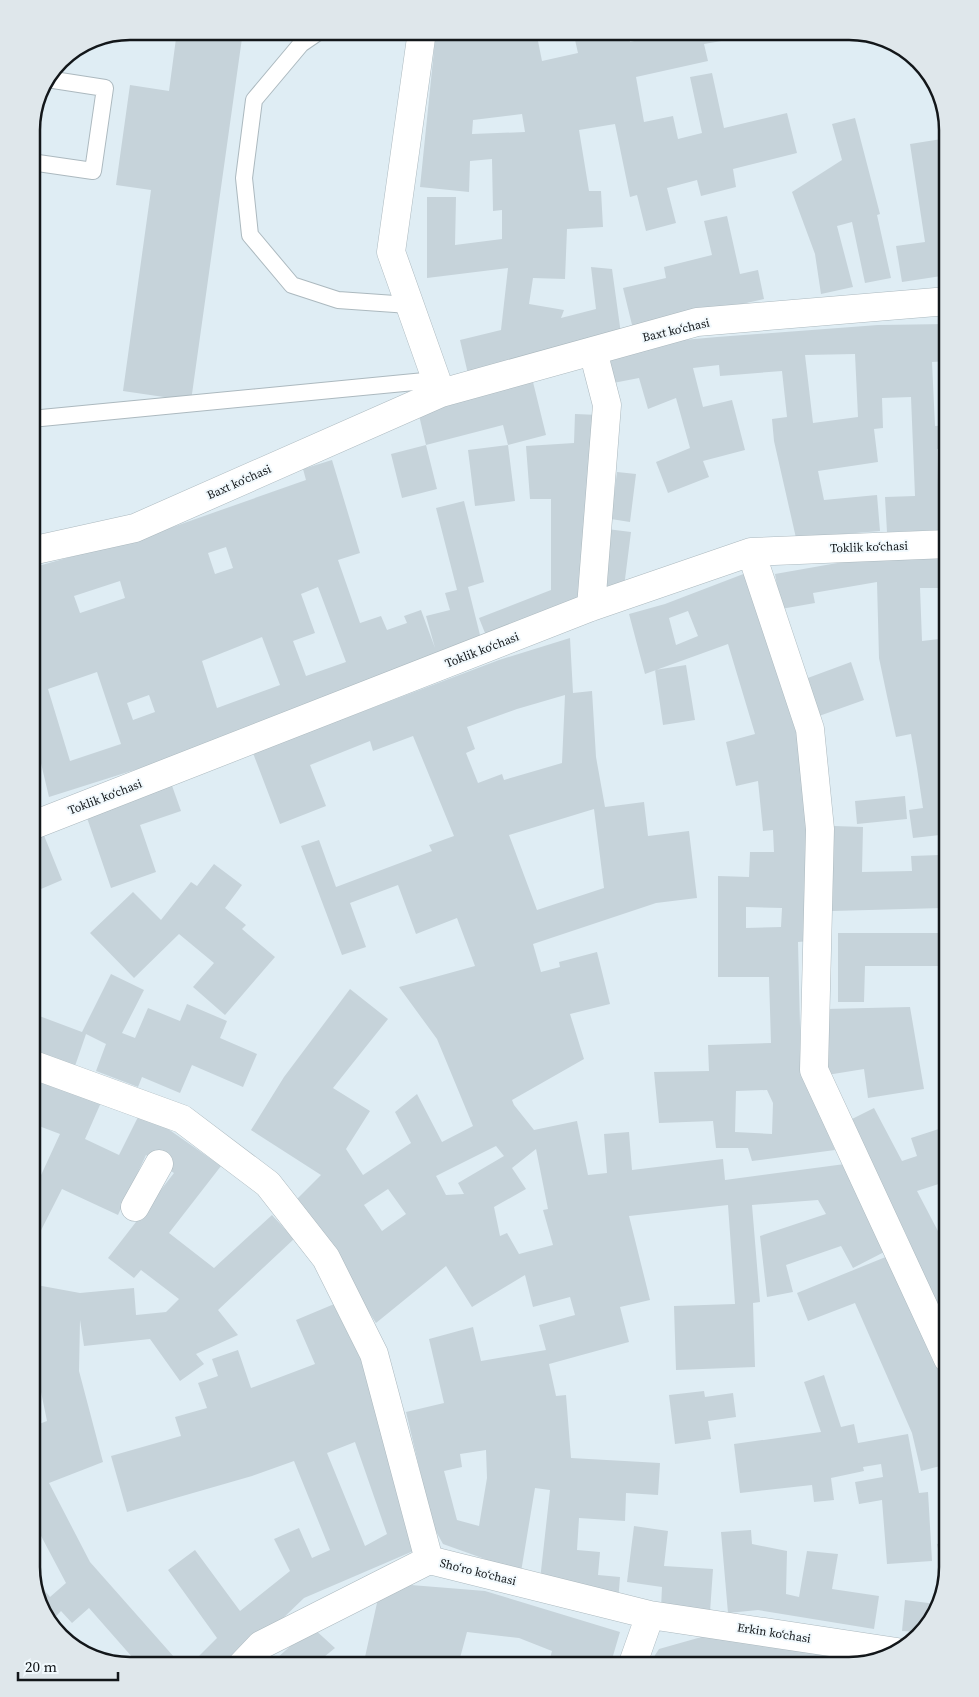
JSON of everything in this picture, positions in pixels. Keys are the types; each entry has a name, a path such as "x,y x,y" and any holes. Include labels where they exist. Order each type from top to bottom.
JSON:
{"street":[{"path":"421,40 391,252 438,386"},
{"name":"Baxt koʻchasi","path":"40,549 135,528 438,386 593,351 697,322 939,302"},
{"path":"591,607 606,405 593,351"},
{"name":"Toklik koʻchasi","path":"40,822 591,607 751,552 939,544"},
{"path":"751,552 810,728 820,829 814,1070 939,1341"},
{"path":"40,1068 179,1126 268,1184 326,1258 374,1354 429,1560"},
{"path":"135,1207 159,1164"},
{"name":"Shoʻro koʻchasi","path":"250,1657 261,1645 429,1560 650,1615"},
{"path":"635,1657 650,1615"},
{"name":"Erkin koʻchasi","path":"650,1615 884,1650"}],"lane":[{"path":"307,40 301,44 254,100 244,178 250,235 292,285 338,300 409,305"},
{"path":"40,163 93,171 105,88 55,80"},
{"path":"40,418 438,386"}],"building":[{"path":"176,40 242,40 191,401 123,391 151,190 116,185 130,85 169,91"},
{"path":"435,40 538,40 542,61 578,53 575,40 630,40 630,42 639,40 727,40 704,44 708,61 636,77 644,122 673,116 678,139 702,133 690,77 712,73 724,128 787,113 797,153 733,169 736,187 701,196 697,180 667,188 676,223 646,231 637,195 630,197 615,124 579,130 589,191 601,191 603,227 567,229 565,279 533,278 529,304 564,310 561,318 596,309 591,267 612,269 621,334 468,374 460,340 501,330 508,268 427,278 427,197 456,197 455,245 502,239 502,210 493,211 492,159 470,161 469,192 420,187","holes":["522,114 525,132 472,134 473,120"]},
{"path":"855,118 880,214 877,215 891,278 865,283 852,222 837,226 853,287 821,294 815,254 792,192 842,160 832,124"},
{"path":"939,139 939,276 902,282 896,246 925,242 910,144"},
{"path":"727,216 740,274 758,270 764,299 633,329 623,288 666,278 664,267 712,255 704,221"},
{"path":"939,324 939,362 932,362 935,426 939,426 939,449 937,449 939,530 887,532 885,497 915,496 911,397 882,398 883,428 874,429 878,462 818,471 824,500 877,495 880,531 796,538 774,441 772,419 787,417 782,371 720,376 719,365 693,368 703,407 732,400 745,450 703,461 709,477 668,493 656,462 690,448 676,398 648,409 639,378 608,384 603,353 661,342 878,325","holes":["855,354 858,417 813,423 805,355"]},
{"path":"532,378 546,435 508,445 503,425 426,445 418,411"},
{"path":"575,414 599,415 588,603 489,643 479,618 551,590 551,499 530,499 526,446 574,443"},
{"path":"426,445 437,489 402,498 391,454"},
{"path":"508,445 515,501 475,506 468,450"},
{"path":"332,460 360,553 338,560 360,623 381,616 387,630 407,623 404,616 421,610 435,648 426,616 450,610 445,593 457,590 436,508 464,501 484,582 468,587 482,643 207,747 49,797 40,759 40,565 153,534 306,480 303,469","holes":["226,547 233,568 215,574 208,553","120,581 125,598 80,613 74,596","318,587 346,662 306,676 293,641 315,633 301,594","262,637 280,685 217,708 202,661","97,672 121,744 70,761 48,689","149,695 155,712 133,720 127,703"]},
{"path":"617,472 636,474 630,522 611,519"},
{"path":"607,529 631,532 624,587 599,593"},
{"path":"939,555 939,588 920,588 922,641 939,639 939,835 913,838 909,810 923,808 911,734 896,737 879,658 877,582 813,593 815,603 781,609 775,574 877,556"},
{"path":"746,573 800,725 811,826 810,941 798,942 801,1068 835,1150 752,1161 748,1148 716,1148 713,1121 659,1123 654,1072 709,1071 708,1045 771,1043 769,977 718,977 718,876 749,877 750,852 774,852 773,830 763,831 758,781 736,786 726,742 755,734 728,644 645,674 629,614 665,604","holes":["688,611 698,636 676,645 669,618","746,907 782,908 781,927 746,928","767,1090 773,1103 772,1134 735,1132 736,1091"]},
{"path":"570,638 573,693 592,691 596,757 605,807 644,802 648,836 689,831 697,898 656,903 533,944 541,972 560,967 559,962 597,952 610,1004 570,1014 584,1059 512,1100 514,1105 534,1130 577,1121 588,1175 607,1173 604,1134 629,1132 632,1170 723,1159 725,1180 845,1164 890,1249 853,1268 841,1246 786,1265 793,1292 767,1297 760,1236 826,1214 818,1200 752,1205 760,1302 753,1303 755,1367 676,1370 674,1306 735,1304 728,1205 629,1216 650,1300 620,1307 629,1342 549,1364 556,1396 566,1395 571,1458 660,1463 658,1495 626,1493 625,1521 579,1518 577,1550 600,1552 598,1575 620,1577 618,1602 540,1580 550,1490 535,1488 521,1572 443,1544 433,1526 406,1412 444,1403 429,1339 473,1327 481,1361 546,1350 539,1325 575,1315 570,1297 533,1307 525,1275 472,1307 446,1266 376,1323 319,1235 293,1203 321,1175 251,1130 284,1077 350,989 388,1019 333,1088 370,1111 346,1149 363,1175 411,1143 395,1112 417,1094 442,1142 473,1126 437,1039 399,987 475,966 457,918 416,934 398,885 350,903 366,947 342,955 301,846 319,840 336,887 432,851 429,845 454,836 413,736 373,751 370,741 310,765 326,806 280,824 253,753 499,660","holes":["565,695 562,763 504,780 502,774 478,783 466,753 475,749 467,727 517,709","594,809 604,888 537,910 509,835","496,1146 504,1156 458,1183 464,1194 446,1195 436,1176","536,1149 548,1209 543,1210 553,1245 519,1254 507,1233 500,1236 494,1207 526,1189 512,1168","388,1189 406,1214 382,1231 364,1205","486,1450 487,1478 479,1526 457,1520 444,1471 462,1467 460,1454"]},
{"path":"851,662 864,700 819,716 805,679"},
{"path":"686,665 695,720 663,725 655,670"},
{"path":"170,780 181,811 140,825 156,872 111,888 84,809"},
{"path":"905,796 907,819 857,824 855,801"},
{"path":"834,826 863,827 862,872 912,871 911,856 939,855 939,908 832,911"},
{"path":"43,833 62,880 41,889 40,887 40,834"},
{"path":"214,864 242,885 225,908 246,925 242,929 275,957 225,1015 193,987 214,963 179,934 134,978 90,933 133,892 161,920 191,882 197,886"},
{"path":"838,933 939,933 939,966 865,966 864,1002 838,1002"},
{"path":"111,974 144,990 122,1033 135,1038 148,1008 180,1021 187,1004 227,1021 220,1038 257,1054 243,1087 192,1065 180,1093 142,1077 138,1087 96,1071 106,1044 86,1034 75,1066 40,1053 40,1016 82,1032"},
{"path":"910,1007 924,1089 868,1098 864,1069 827,1075 826,1009"},
{"path":"40,1074 103,1098 85,1139 119,1155 140,1113 161,1124 221,1166 169,1233 214,1268 272,1215 294,1239 218,1310 238,1335 196,1354 204,1364 180,1381 150,1339 84,1346 80,1320 79,1371 103,1462 49,1483 90,1562 174,1657 132,1657 89,1608 72,1623 61,1611 55,1617 43,1590 43,1588 50,1597 66,1583 40,1534 40,1424 47,1421 40,1387 40,1286 80,1293 134,1288 136,1315 166,1312 179,1299 141,1270 134,1278 108,1258 174,1173 146,1155 118,1215 62,1189 40,1232 40,1177 60,1134 40,1126"},
{"path":"874,1108 902,1161 917,1156 911,1138 939,1129 939,1184 917,1191 939,1233 939,1313 906,1234 848,1121"},
{"path":"893,1254 939,1359 939,1466 921,1471 912,1433 855,1303 808,1321 797,1293"},
{"path":"339,1302 368,1369 418,1549 304,1598 242,1657 198,1657 217,1638 168,1570 195,1550 240,1611 290,1571 274,1539 299,1528 312,1558 330,1550 294,1461 252,1476 127,1512 111,1456 181,1436 175,1417 207,1408 198,1383 218,1376 212,1359 238,1350 251,1388 315,1364 296,1320","holes":["355,1442 387,1534 365,1546 327,1453"]},
{"path":"824,1375 841,1427 854,1424 858,1443 908,1434 919,1493 928,1492 932,1561 887,1564 882,1500 859,1504 855,1482 883,1477 881,1464 863,1467 864,1471 831,1478 834,1500 814,1502 812,1485 740,1493 734,1444 821,1432 804,1382"},
{"path":"704,1391 705,1397 733,1393 736,1417 708,1421 711,1439 675,1444 669,1395"},
{"path":"634,1526 668,1531 664,1566 713,1569 710,1612 661,1608 662,1587 627,1582"},
{"path":"751,1530 752,1544 787,1551 786,1594 799,1597 807,1551 838,1554 832,1589 879,1596 874,1629 758,1610 728,1613 721,1532"},
{"path":"411,1585 485,1591 620,1632 613,1657 550,1657 552,1651 519,1638 467,1632 460,1657 365,1657 379,1594"},
{"path":"905,1600 931,1603 924,1617 911,1632 902,1631"},
{"path":"312,1627 335,1648 324,1657 278,1657"},
{"path":"705,1636 852,1657 654,1657 659,1649"}]}
